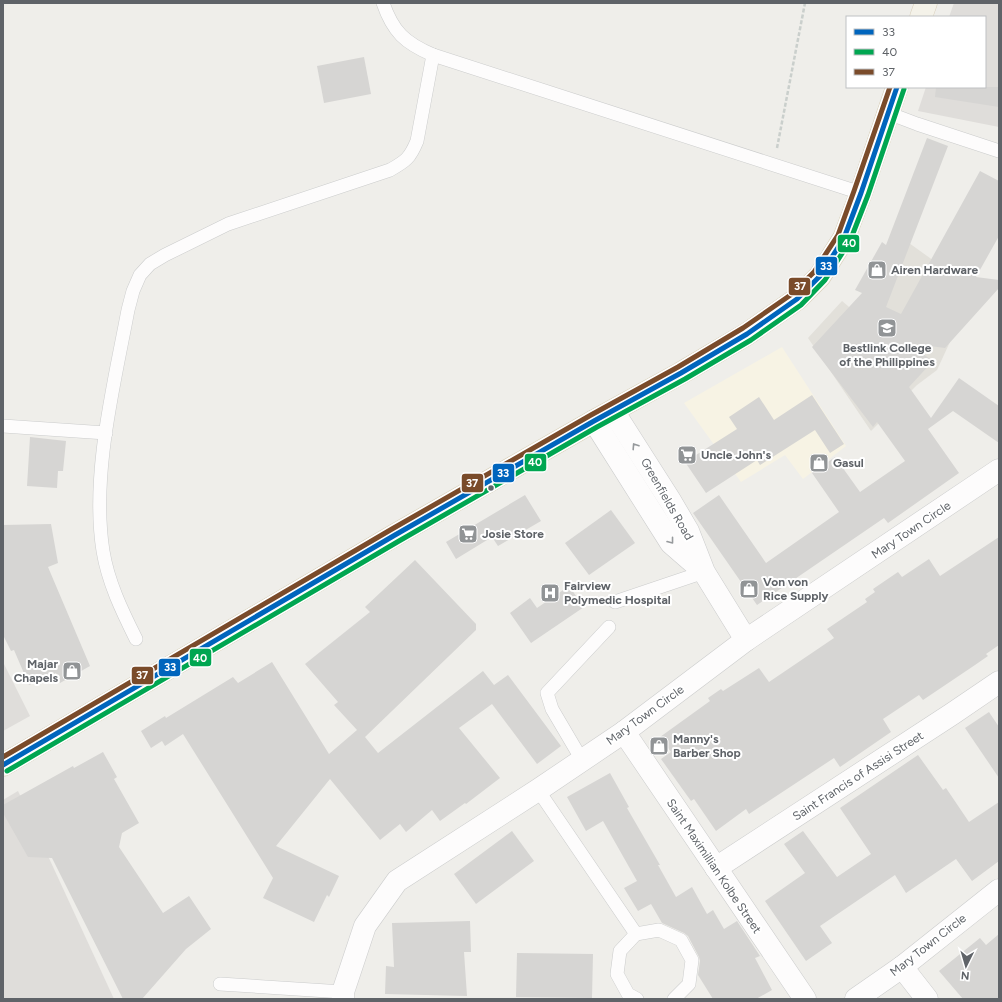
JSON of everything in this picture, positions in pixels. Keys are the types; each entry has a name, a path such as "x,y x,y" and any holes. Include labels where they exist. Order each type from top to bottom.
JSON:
{"main road":[{"path":"921,16 926,3"},
{"path":"3,765 395,535 681,373 747,334 797,299 820,276 844,238 897,88"}],"street":[{"name":"Greenfields Road","path":"613,411 688,531 704,572"},
{"name":"Greenfields Road","path":"594,421 671,542 704,572"},
{"name":"Mary Town Circle","path":"343,995 365,926 397,881 538,790 624,732 746,640 999,470"},
{"path":"704,572 746,640"},
{"name":"Saint Francis of Assisi Street","path":"716,868 999,682"},
{"name":"Saint Maximillian Kolbe Street","path":"624,732 805,999"},
{"name":"Mary Town Circle","path":"856,999 902,967 999,890"},
{"path":"902,967 927,999"}],"lane":[{"path":"383,3 388,17 400,35 416,48 433,55 861,193"},
{"path":"136,639 121,609 110,580 103,552 99,498 106,432 128,310 140,276 150,264 165,255 228,224 390,170 403,163 412,154 418,141 433,55"},
{"path":"888,113 999,151"},
{"path":"3,426 106,432"},
{"path":"615,602 704,572"},
{"path":"582,760 552,709 547,692 609,626"},
{"path":"538,790 636,934"},
{"path":"637,999 628,994 617,974 620,951 636,934 659,930 680,940 692,960 689,984 674,999"},
{"path":"220,984 343,995"}],"path":[{"path":"774,164 805,3"}],"shaded area":[{"path":"954,3 999,3 999,127 918,111 926,88 986,88 986,16 949,16"},
{"name":"Bestlink College of the Philippines","path":"909,243 973,289 937,370 917,385 871,431 808,338 842,301 862,318"},
{"path":"782,347 846,446 803,479 785,455 741,482 684,403"},
{"path":"3,662 30,716 3,731"},
{"path":"18,791 114,999 3,999 3,800"}],"building":[{"path":"364,57 371,94 324,103 317,66"},
{"path":"999,87 999,107 935,97 936,88"},
{"path":"927,138 948,146 886,307 901,314 980,171 999,181 999,236 976,277 999,280 999,288 945,348 907,343 933,361 909,387 931,418 959,378 999,406 999,443 953,411 928,429 959,473 888,523 884,518 757,605 693,513 719,495 766,563 839,512 812,473 835,457 860,492 905,461 877,422 873,427 812,347 862,293 855,290 882,242 886,245"},
{"path":"812,395 844,444 830,453 815,430 760,465 757,460 706,493 685,462 737,429 729,417 759,397 774,420"},
{"path":"30,437 66,441 63,471 58,471 57,488 27,486"},
{"path":"525,495 541,521 498,546 492,537 456,559 446,542"},
{"path":"611,510 635,543 589,575 565,543"},
{"path":"51,524 58,563 48,567 90,666 60,683 56,673 29,685 14,650 11,651 3,635 3,525"},
{"path":"999,537 999,645 986,654 988,656 923,700 919,695 883,719 891,732 840,767 834,758 749,814 746,809 716,831 694,799 691,801 661,759 671,752 660,737 710,701 708,698 721,689 723,691 759,668 769,682 834,638 827,629 867,602 865,599 875,592 873,589 898,572 902,577 929,559 940,576"},
{"path":"415,560 476,624 476,630 365,737 378,753 483,671 494,685 508,675 561,746 537,764 492,704 459,728 500,778 466,804 465,803 440,821 432,810 406,832 400,824 380,840 330,779 276,846 339,876 329,897 327,895 314,922 263,898 273,878 183,734 165,746 162,741 151,748 141,731 165,716 166,718 233,677 238,683 272,662 329,754 357,730 334,705 338,702 305,664 370,612 365,607"},
{"path":"569,586 584,607 531,643 510,613 530,598 537,608"},
{"path":"989,712 999,727 999,778 965,728"},
{"path":"103,752 117,777 114,779 139,823 122,833 119,847 163,913 189,896 211,929 186,949 142,999 123,999 52,858 28,857 3,813 3,805 73,766 74,768"},
{"path":"918,755 943,790 946,788 969,822 999,802 999,861 972,881 956,859 906,893 895,875 820,926 832,943 806,961 765,901 805,873 784,844 803,831 837,877 871,854 840,808"},
{"path":"610,773 629,807 627,808 660,865 658,865 676,897 692,887 707,914 713,910 724,929 737,921 760,956 755,958 772,990 756,999 713,999 698,975 700,961 699,957 688,936 662,923 651,904 638,911 624,888 637,881 603,821 586,831 567,797"},
{"path":"512,831 534,861 476,904 454,874"},
{"path":"470,921 471,952 464,952 467,996 385,994 386,966 394,967 392,923"},
{"path":"999,934 999,999 963,999 939,971 980,938 986,945"},
{"path":"517,953 593,954 592,998 516,997"}],"transit line":[{"name":"37","path":"3,757 392,529 678,367 743,328 792,294 814,272 838,235 890,88"},
{"name":"33","path":"3,765 395,535 681,373 747,334 797,299 820,276 844,238 897,88"},
{"name":"40","path":"7,771 399,541 597,427 685,379 751,340 801,305 825,280 850,241 868,195 904,89"}],"place":[{"name":"Airen Hardware","path":"877,270"},
{"name":"Bestlink College of the Philippines","path":"887,328"},
{"name":"Uncle John's","path":"687,455"},
{"name":"Gasul","path":"819,463"},
{"name":"Josie Store","path":"468,534"},
{"name":"Von von Rice Supply","path":"749,589"},
{"name":"Fairview Polymedic Hospital","path":"550,593"},
{"name":"Majar Chapels","path":"72,671"},
{"name":"Manny's Barber Shop","path":"659,746"}]}
